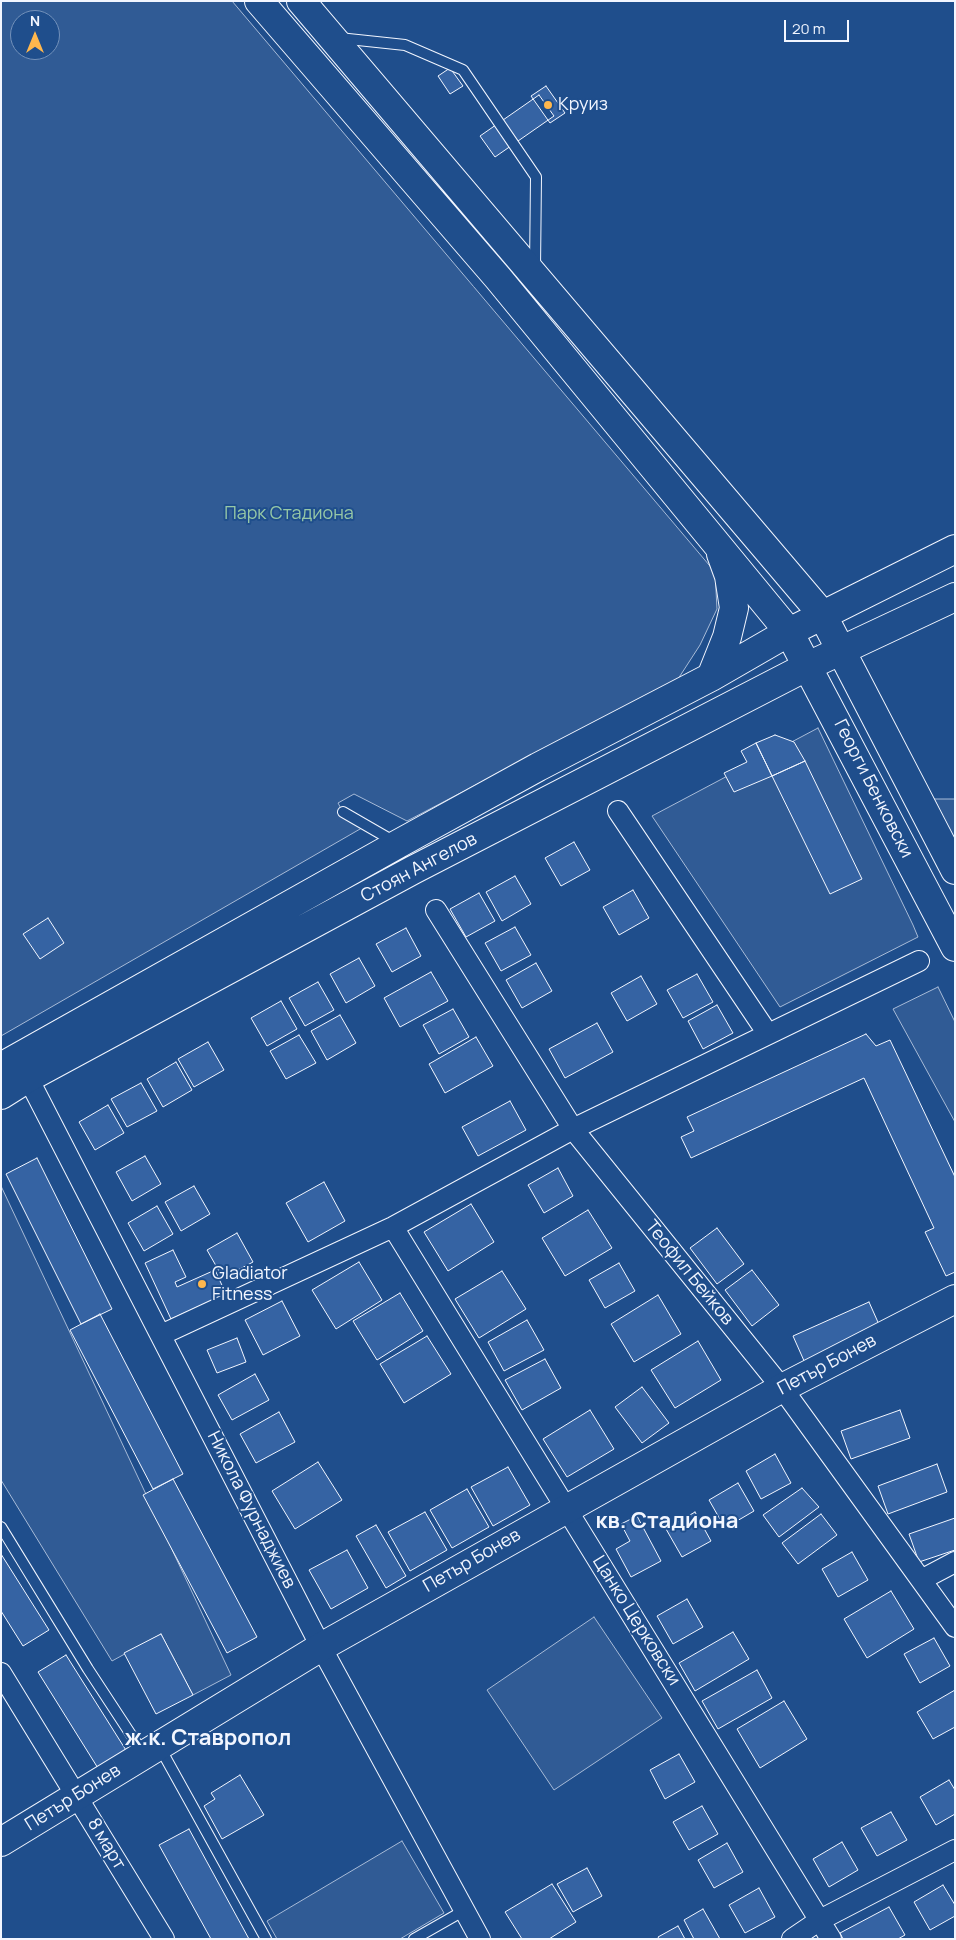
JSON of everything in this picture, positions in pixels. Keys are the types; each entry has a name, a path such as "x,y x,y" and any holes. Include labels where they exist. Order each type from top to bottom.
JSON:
{"main road":[{"name":"Георги Бенковски","path":"259,1 498,278 789,632 955,947"},
{"name":"Георги Бенковски","path":"301,1 822,614 955,870"},
{"path":"711,677 727,637 734,608 729,576 716,541"},
{"name":"Стоян Ангелов","path":"1,1067 398,844 711,677 822,614 955,550"},
{"name":"Стоян Ангелов","path":"1,1095 28,1078 413,870 808,666 955,597"},
{"name":"Петър Бонев","path":"1,1842 321,1646 782,1388 955,1299"}],"street":[{"path":"618,811 768,1034"},
{"name":"Теофил Бейков","path":"436,910 572,1129 782,1388 955,1627"},
{"path":"160,1335 393,1227 572,1129 919,961"},
{"name":"Никола Фурнаджиев","path":"28,1078 321,1646 480,1939"},
{"name":"Цанко Церковски","path":"393,1227 830,1939"},
{"path":"921,1580 955,1562"},
{"name":"8 март","path":"1,1673 164,1939"},
{"path":"792,1939 820,1920 955,1850"}],"lane":[{"path":"332,38 405,45 463,70 536,177 535,276"},
{"path":"342,812 398,844"},
{"path":"1,1527 88,1669 151,1750 266,1939"},
{"path":"414,1939 465,1910"}],"shaded area":[{"name":"Парк Стадиона","path":"1,1 232,1 715,572 717,609 700,645 678,679 407,821 354,794 338,803 343,812 367,825 1,1036"},
{"path":"818,728 918,937 780,1007 652,816"},
{"path":"934,799 955,799 955,840"},
{"path":"938,987 955,1022 955,1122 893,1009"},
{"path":"1,1186 231,1675 193,1695 161,1634 112,1661 1,1480"},
{"path":"594,1617 662,1718 554,1790 487,1690"},
{"path":"402,1841 444,1913 400,1939 277,1939 267,1921"}],"building":[{"path":"450,68 463,86 450,94 438,76"},
{"path":"546,86 565,113 550,123 531,96"},
{"path":"539,95 554,116 495,157 480,136"},
{"path":"775,735 794,742 805,761 772,776 756,743"},
{"path":"756,743 772,776 734,792 724,773 747,762 741,751"},
{"path":"805,761 862,879 830,894 772,776"},
{"path":"574,842 590,870 561,886 545,858"},
{"path":"515,876 531,904 502,921 486,892"},
{"path":"633,890 649,918 619,935 603,907"},
{"path":"479,893 495,921 466,937 450,909"},
{"path":"48,918 64,943 40,959 23,934"},
{"path":"515,927 531,955 501,971 485,943"},
{"path":"406,928 421,956 392,972 376,944"},
{"path":"359,958 375,986 346,1003 330,974"},
{"path":"536,963 552,991 522,1008 506,980"},
{"path":"431,972 448,1001 400,1027 384,998"},
{"path":"697,974 713,1002 683,1018 667,990"},
{"path":"641,976 657,1004 627,1021 611,993"},
{"path":"318,982 334,1010 305,1026 289,998"},
{"path":"281,1001 297,1029 267,1046 251,1018"},
{"path":"717,1005 733,1033 703,1049 688,1021"},
{"path":"453,1009 469,1037 439,1054 423,1025"},
{"path":"340,1015 356,1043 327,1060 311,1031"},
{"path":"597,1023 613,1052 565,1078 549,1049"},
{"path":"866,1034 876,1046 890,1040 955,1177 955,1272 946,1276 925,1232 934,1228 864,1078 691,1158 681,1137 694,1131 687,1117"},
{"path":"299,1035 316,1063 286,1079 270,1051"},
{"path":"476,1037 493,1066 445,1093 429,1064"},
{"path":"208,1042 224,1070 194,1087 178,1059"},
{"path":"176,1062 192,1090 163,1107 147,1079"},
{"path":"141,1083 157,1111 127,1127 111,1099"},
{"path":"510,1101 526,1130 478,1156 462,1127"},
{"path":"108,1105 124,1133 95,1150 79,1122"},
{"path":"145,1156 161,1184 132,1201 116,1172"},
{"path":"37,1158 112,1309 81,1324 6,1174"},
{"path":"558,1168 573,1196 544,1213 528,1185"},
{"path":"324,1182 345,1221 308,1242 286,1203"},
{"path":"194,1186 210,1214 181,1231 165,1202"},
{"path":"471,1204 494,1242 448,1271 424,1232"},
{"path":"157,1206 173,1234 144,1251 128,1223"},
{"path":"588,1210 612,1248 565,1276 542,1238"},
{"path":"717,1228 744,1264 717,1284 690,1248"},
{"path":"237,1233 253,1262 223,1278 207,1250"},
{"name":"Gladiator Fitness","path":"173,1250 186,1277 175,1282 177,1287 215,1270 226,1294 171,1319 145,1263"},
{"path":"359,1262 382,1300 336,1329 312,1290"},
{"path":"619,1263 635,1291 605,1308 589,1280"},
{"path":"752,1270 779,1305 752,1326 725,1290"},
{"path":"502,1271 526,1309 479,1338 455,1299"},
{"path":"400,1293 423,1331 377,1360 353,1321"},
{"path":"658,1295 681,1334 634,1362 611,1324"},
{"path":"282,1301 300,1336 263,1355 245,1320"},
{"path":"869,1302 881,1329 805,1363 793,1336"},
{"path":"100,1314 183,1474 153,1489 70,1330"},
{"path":"527,1320 544,1350 504,1371 488,1342"},
{"path":"427,1336 451,1374 404,1403 380,1364"},
{"path":"237,1338 246,1362 217,1373 207,1350"},
{"path":"698,1341 721,1380 675,1408 651,1370"},
{"path":"545,1359 561,1388 522,1410 505,1380"},
{"path":"255,1374 269,1400 232,1420 218,1395"},
{"path":"642,1387 669,1423 642,1443 615,1407"},
{"path":"590,1410 614,1449 567,1477 543,1439"},
{"path":"900,1410 910,1438 851,1459 841,1431"},
{"path":"279,1412 295,1442 256,1463 240,1434"},
{"path":"775,1454 791,1483 761,1499 746,1471"},
{"path":"318,1462 342,1500 295,1529 272,1491"},
{"path":"937,1464 947,1492 888,1514 878,1486"},
{"path":"508,1467 530,1505 493,1526 471,1487"},
{"path":"173,1479 257,1637 227,1653 143,1495"},
{"path":"738,1483 754,1511 725,1528 709,1500"},
{"path":"802,1488 819,1507 779,1537 763,1515"},
{"path":"467,1489 489,1527 452,1548 430,1510"},
{"path":"425,1512 447,1550 410,1571 388,1532"},
{"path":"695,1512 711,1541 682,1557 666,1529"},
{"path":"821,1514 837,1535 798,1564 782,1543"},
{"path":"637,1516 661,1561 631,1577 616,1549 630,1541 621,1524"},
{"path":"955,1518 955,1550 919,1562 909,1534"},
{"path":"376,1525 406,1576 386,1588 356,1536"},
{"path":"347,1550 368,1588 331,1609 309,1570"},
{"path":"852,1552 868,1580 838,1597 822,1569"},
{"path":"1,1554 49,1630 23,1646 1,1611"},
{"path":"891,1591 914,1629 867,1658 844,1619"},
{"path":"687,1599 703,1627 673,1644 657,1616"},
{"path":"733,1632 749,1659 695,1691 679,1663"},
{"path":"161,1634 193,1695 156,1714 124,1653"},
{"path":"934,1638 950,1666 920,1683 904,1654"},
{"path":"66,1655 129,1755 101,1773 38,1672"},
{"path":"757,1670 772,1698 718,1729 702,1701"},
{"path":"955,1690 955,1727 933,1739 917,1712"},
{"path":"784,1701 807,1739 760,1768 737,1729"},
{"path":"679,1754 695,1782 665,1799 650,1770"},
{"path":"240,1775 264,1815 222,1839 204,1806 215,1799 211,1793"},
{"path":"949,1780 955,1790 955,1814 936,1825 920,1797"},
{"path":"702,1806 718,1834 689,1850 673,1822"},
{"path":"891,1812 907,1840 877,1856 861,1828"},
{"path":"189,1829 249,1939 211,1939 159,1845"},
{"path":"842,1842 858,1870 829,1887 813,1859"},
{"path":"727,1843 743,1872 714,1888 698,1860"},
{"path":"587,1868 602,1896 573,1912 557,1884"},
{"path":"552,1884 576,1922 549,1939 522,1939 505,1912"},
{"path":"943,1885 955,1905 955,1916 930,1930 914,1902"},
{"path":"759,1888 775,1917 745,1933 729,1905"},
{"path":"889,1907 905,1935 898,1939 843,1939 840,1933"},
{"path":"703,1909 720,1939 694,1939 684,1920"},
{"path":"678,1926 685,1939 659,1939 658,1937"}],"place":[{"name":"Круиз","path":"548,105"},
{"name":"Gladiator Fitness","path":"202,1284"}],"district":[{"name":"кв. Стадиона","path":"667,1522"},
{"name":"ж.к. Ставропол","path":"208,1739"}]}
